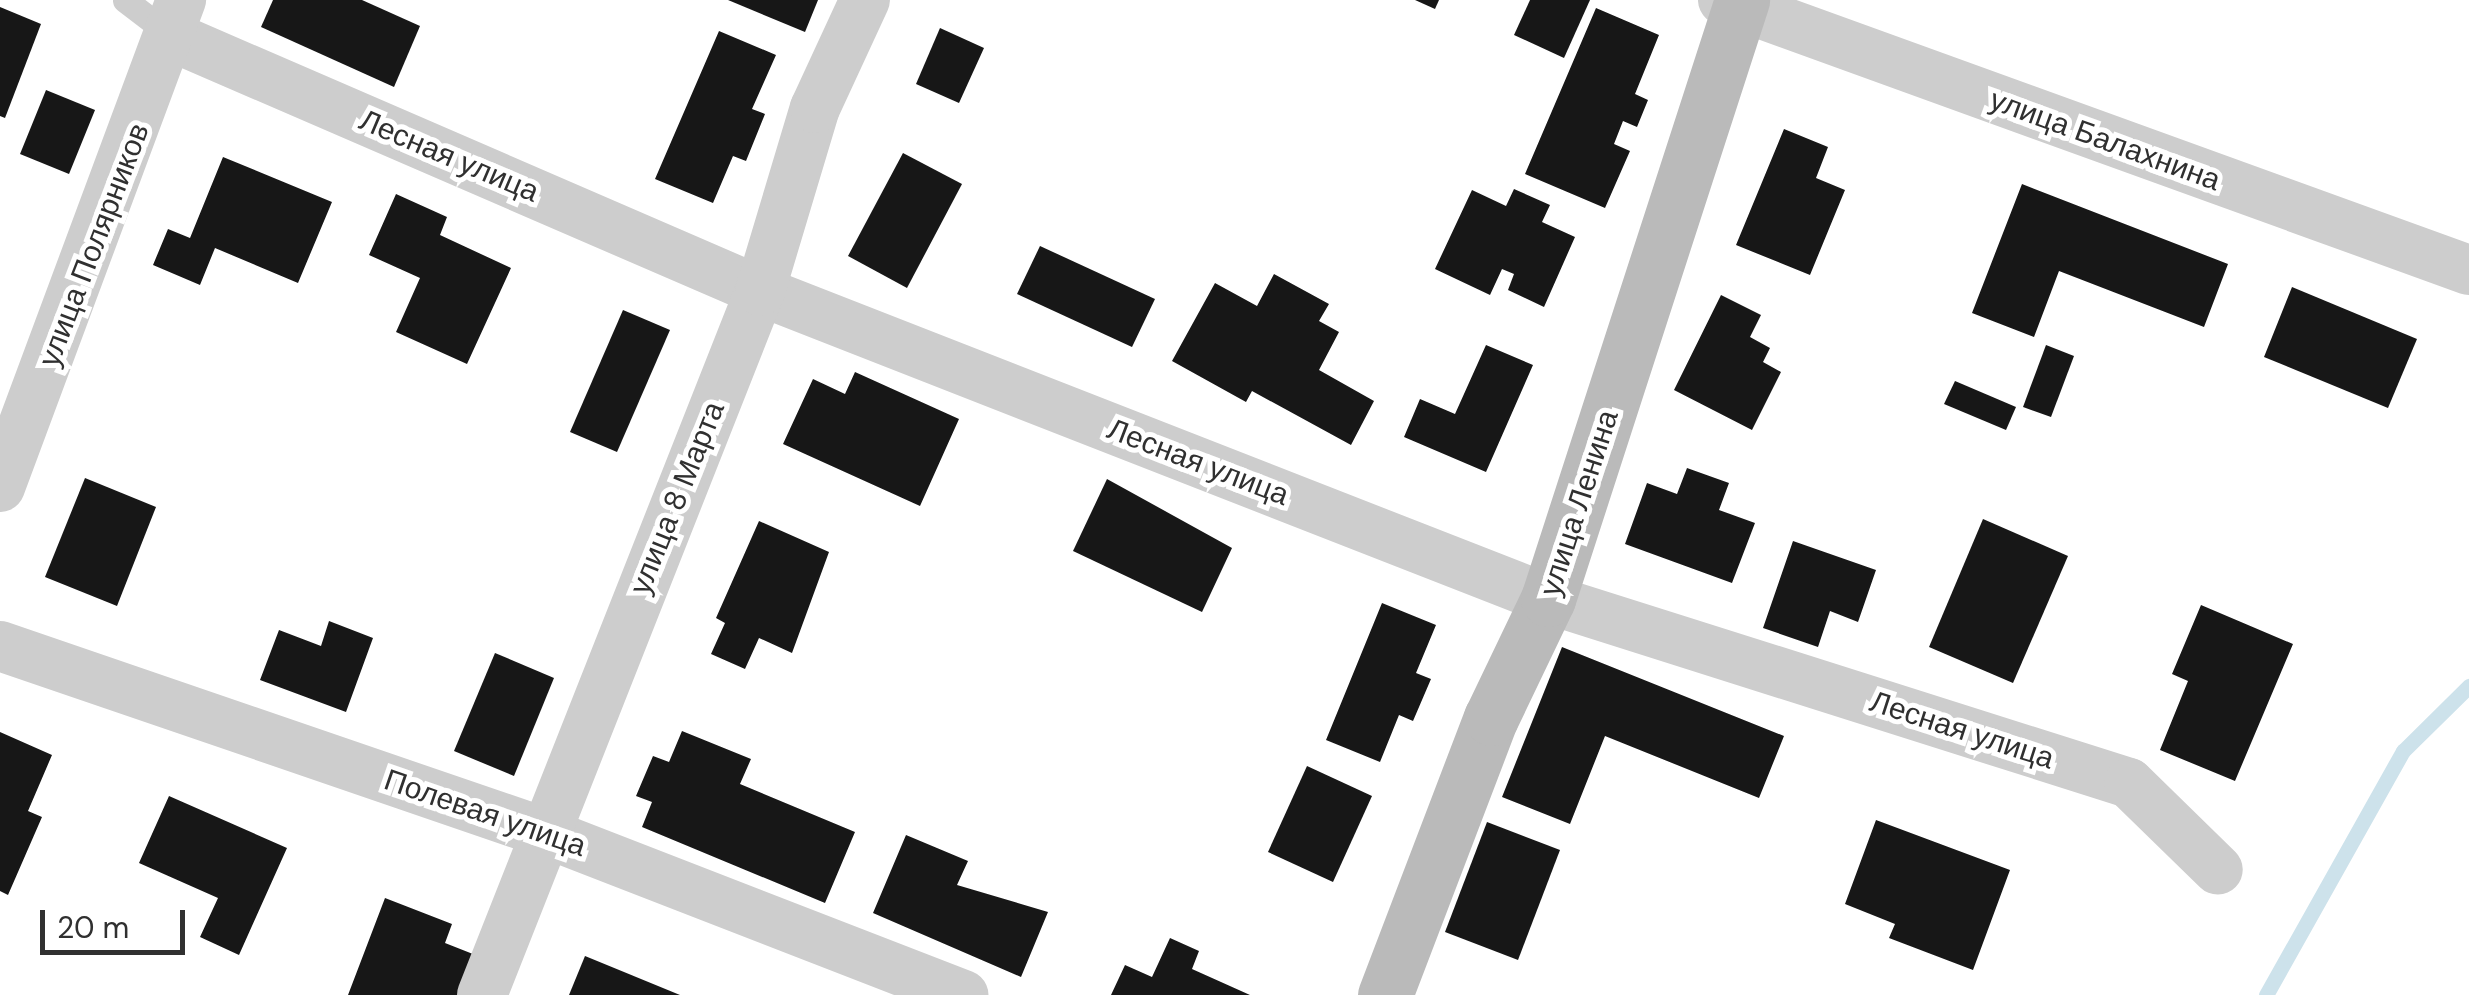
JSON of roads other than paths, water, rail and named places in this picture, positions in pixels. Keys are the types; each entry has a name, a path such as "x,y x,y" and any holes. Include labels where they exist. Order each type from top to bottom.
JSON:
{"street":[{"name":"улица 8 Марта","path":"482,995 543,832 760,290 816,108 865,0"},
{"name":"улица Балахнина","path":"1735,3 2469,270"},
{"name":"улица Ленина","path":"1385,995 1491,718 1548,599 1735,3"},
{"name":"Лесная улица","path":"177,18 760,290 1548,599 2129,783 2218,870"},
{"name":"улица Полярников","path":"0,488 177,18"},
{"name":"Полевая улица","path":"0,646 543,832 964,995"}],"lane":[{"path":"125,0 177,18"}],"waterway":[{"path":"2266,995 2403,751 2469,686"}]}
